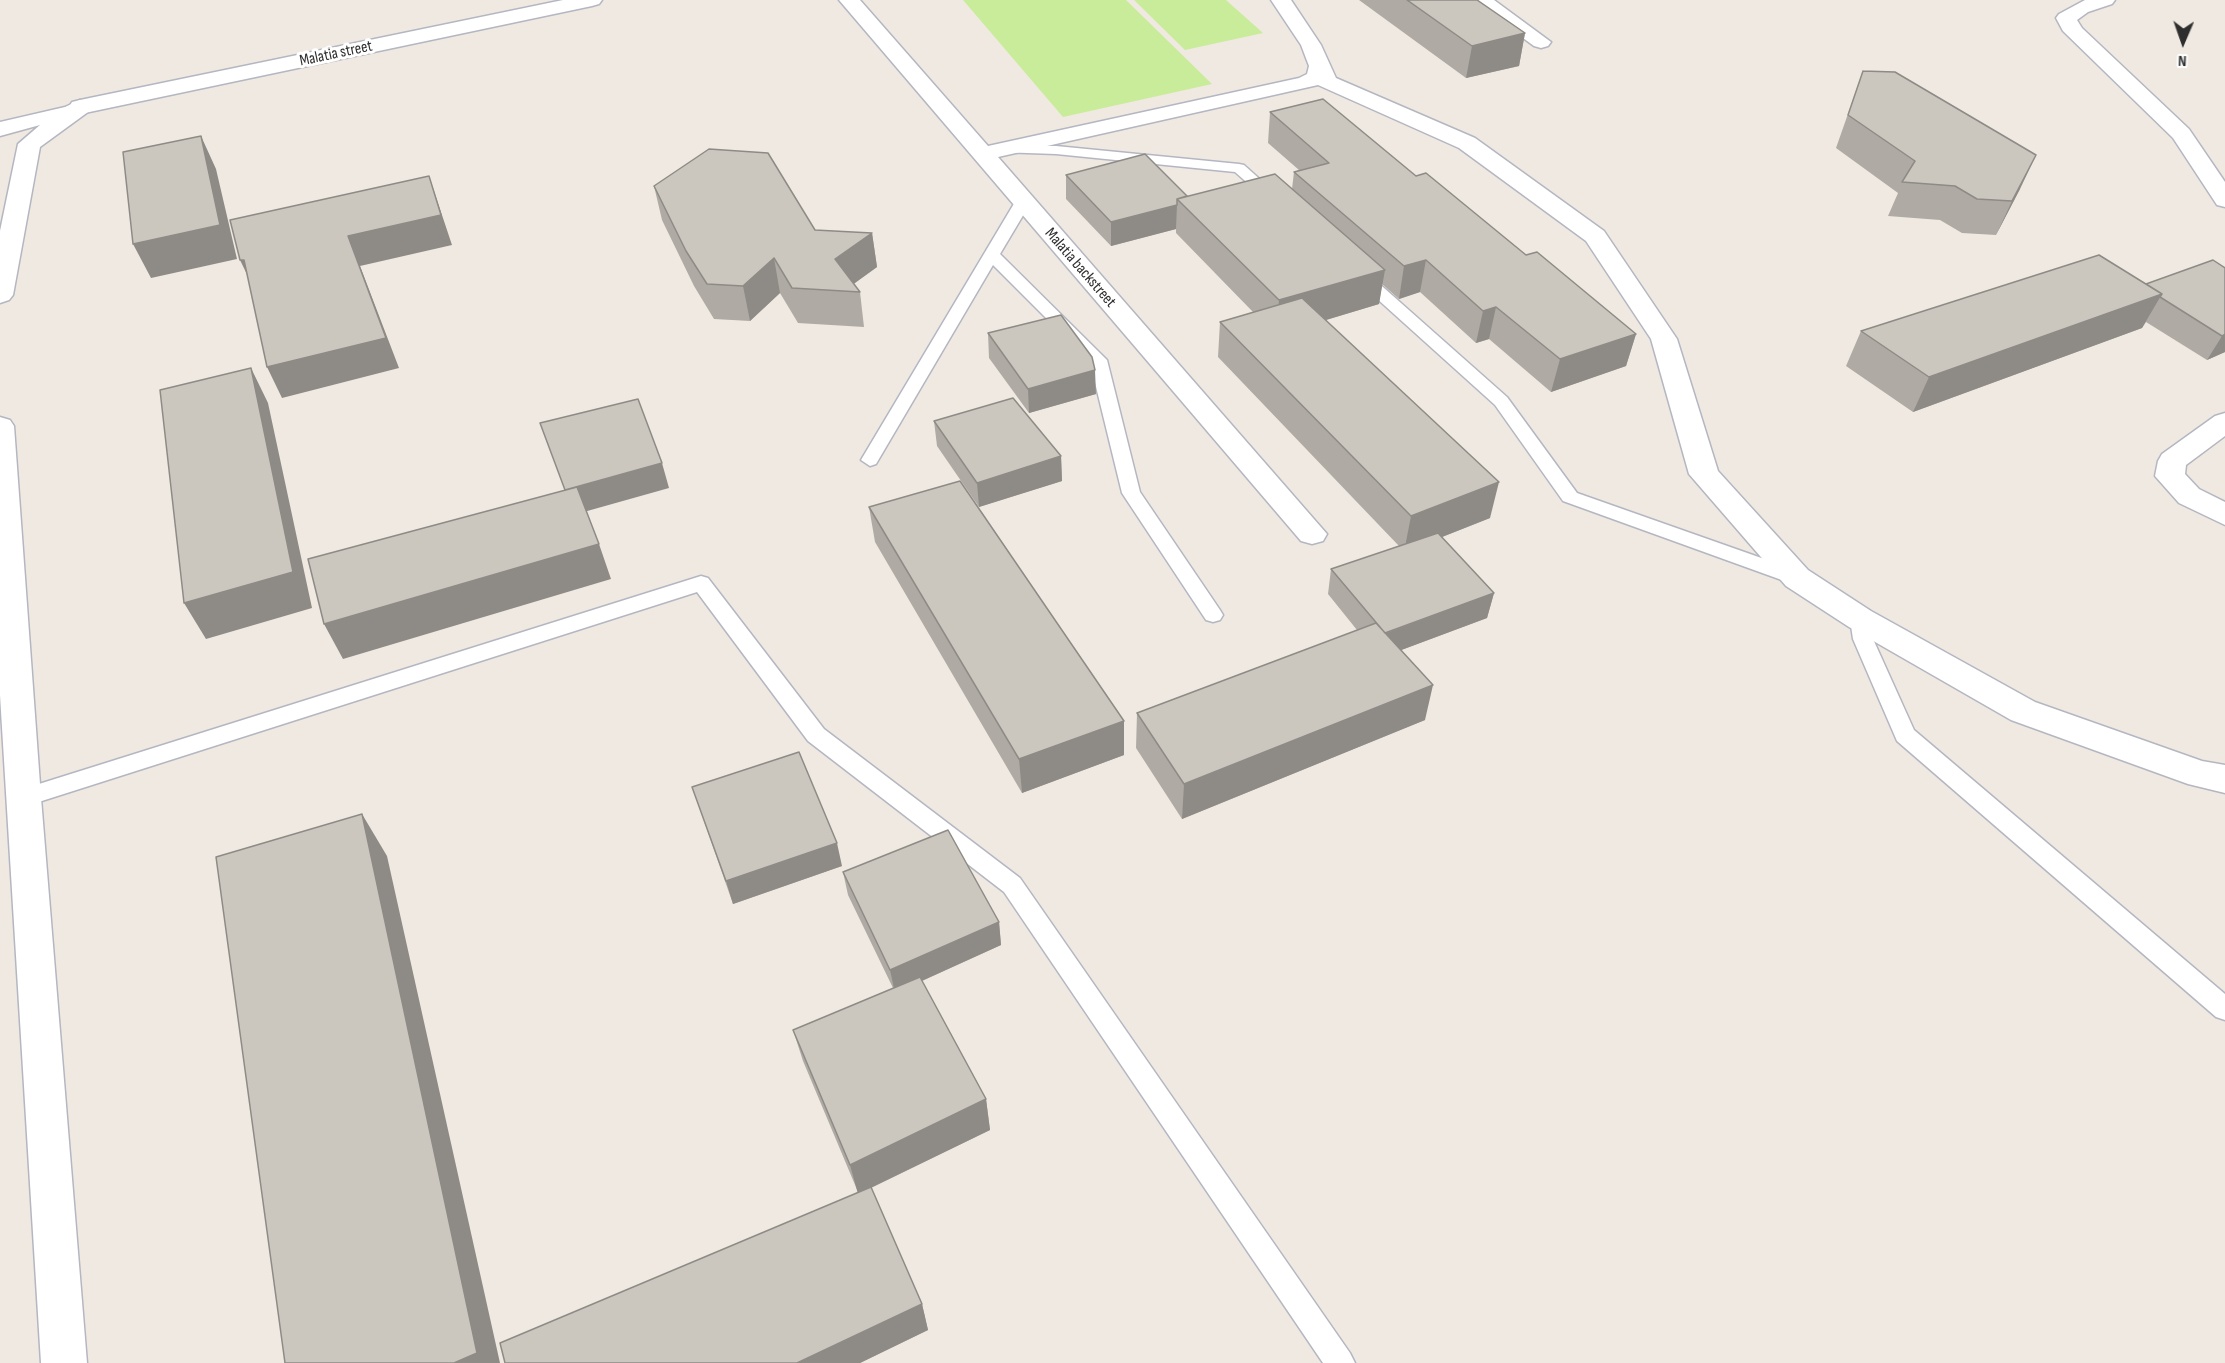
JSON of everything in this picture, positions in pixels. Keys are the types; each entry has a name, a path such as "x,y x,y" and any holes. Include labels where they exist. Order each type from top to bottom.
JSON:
{"street":[{"name":"Malatia street","path":"0,129 81,108 592,0"},
{"name":"Malatia backstreet","path":"849,0 992,152 1023,202 1312,534"},
{"path":"1281,0 1311,45 1327,82 1467,143 1595,236 1664,339 1704,474 1797,578 1860,619 2023,711 2200,774 2225,779"},
{"path":"1481,0 1541,42"},
{"path":"2105,0 2080,8 2066,18 2073,31 2181,134 2225,200"},
{"path":"992,152 1306,83 1317,77 1320,66"},
{"path":"0,295 29,144 81,108"},
{"path":"2225,422 2172,461 2170,476 2189,496 2225,515"},
{"path":"0,426 23,798 64,1363"}],"lane":[{"path":"992,152 1056,150 1239,168 1283,207"},
{"path":"870,460 1023,202"},
{"path":"992,255 1098,360 1131,493 1214,615"},
{"path":"1344,261 1501,401 1570,497 1797,578"},
{"path":"23,798 701,583 816,735 1012,885 1340,1363"},
{"path":"1860,619 1863,639 1905,735 2225,1009"}],"green space":[{"path":"963,0 1126,0 1212,84 1063,117"},
{"path":"1134,0 1226,0 1263,33 1185,50"}],"building":[{"path":"1407,0 1477,0 1525,33 1472,46"},
{"path":"1863,71 1895,72 2036,155 2012,201 1977,199 1955,186 1902,182 1915,161 1848,115"},
{"path":"1323,99 1416,176 1426,173 1526,255 1537,252 1636,334 1560,359 1496,307 1483,311 1426,260 1404,266 1294,172 1329,163 1270,112"},
{"path":"201,136 220,225 133,244 123,152"},
{"path":"709,149 768,153 815,230 872,233 835,259 860,292 792,288 774,258 743,286 707,284 686,251 654,186"},
{"path":"1145,154 1187,196 1177,199 1177,205 1111,222 1066,175"},
{"path":"1275,174 1385,270 1279,300 1177,199"},
{"path":"429,176 441,215 348,236 386,338 267,367 244,260 240,260 230,220"},
{"path":"2099,255 2162,294 1929,377 1861,331"},
{"path":"2213,260 2225,268 2225,334 2222,336 2160,297 2162,294 2146,284"},
{"path":"1302,298 1499,482 1411,516 1220,322"},
{"path":"1061,315 1092,357 1095,370 1028,389 988,333"},
{"path":"251,368 293,572 184,603 160,390"},
{"path":"1013,398 1061,456 977,483 934,421"},
{"path":"638,399 662,463 565,490 540,423"},
{"path":"960,481 1124,721 1019,759 869,507"},
{"path":"577,487 599,544 324,624 308,559"},
{"path":"1438,533 1494,593 1385,633 1331,569"},
{"path":"1376,623 1433,685 1184,784 1137,713"},
{"path":"799,752 837,843 726,881 692,787"},
{"path":"362,814 477,1353 454,1363 285,1363 216,857"},
{"path":"948,830 999,922 890,970 843,872"},
{"path":"920,977 986,1099 850,1165 793,1030"},
{"path":"871,1187 922,1304 797,1363 505,1363 500,1343"}]}
